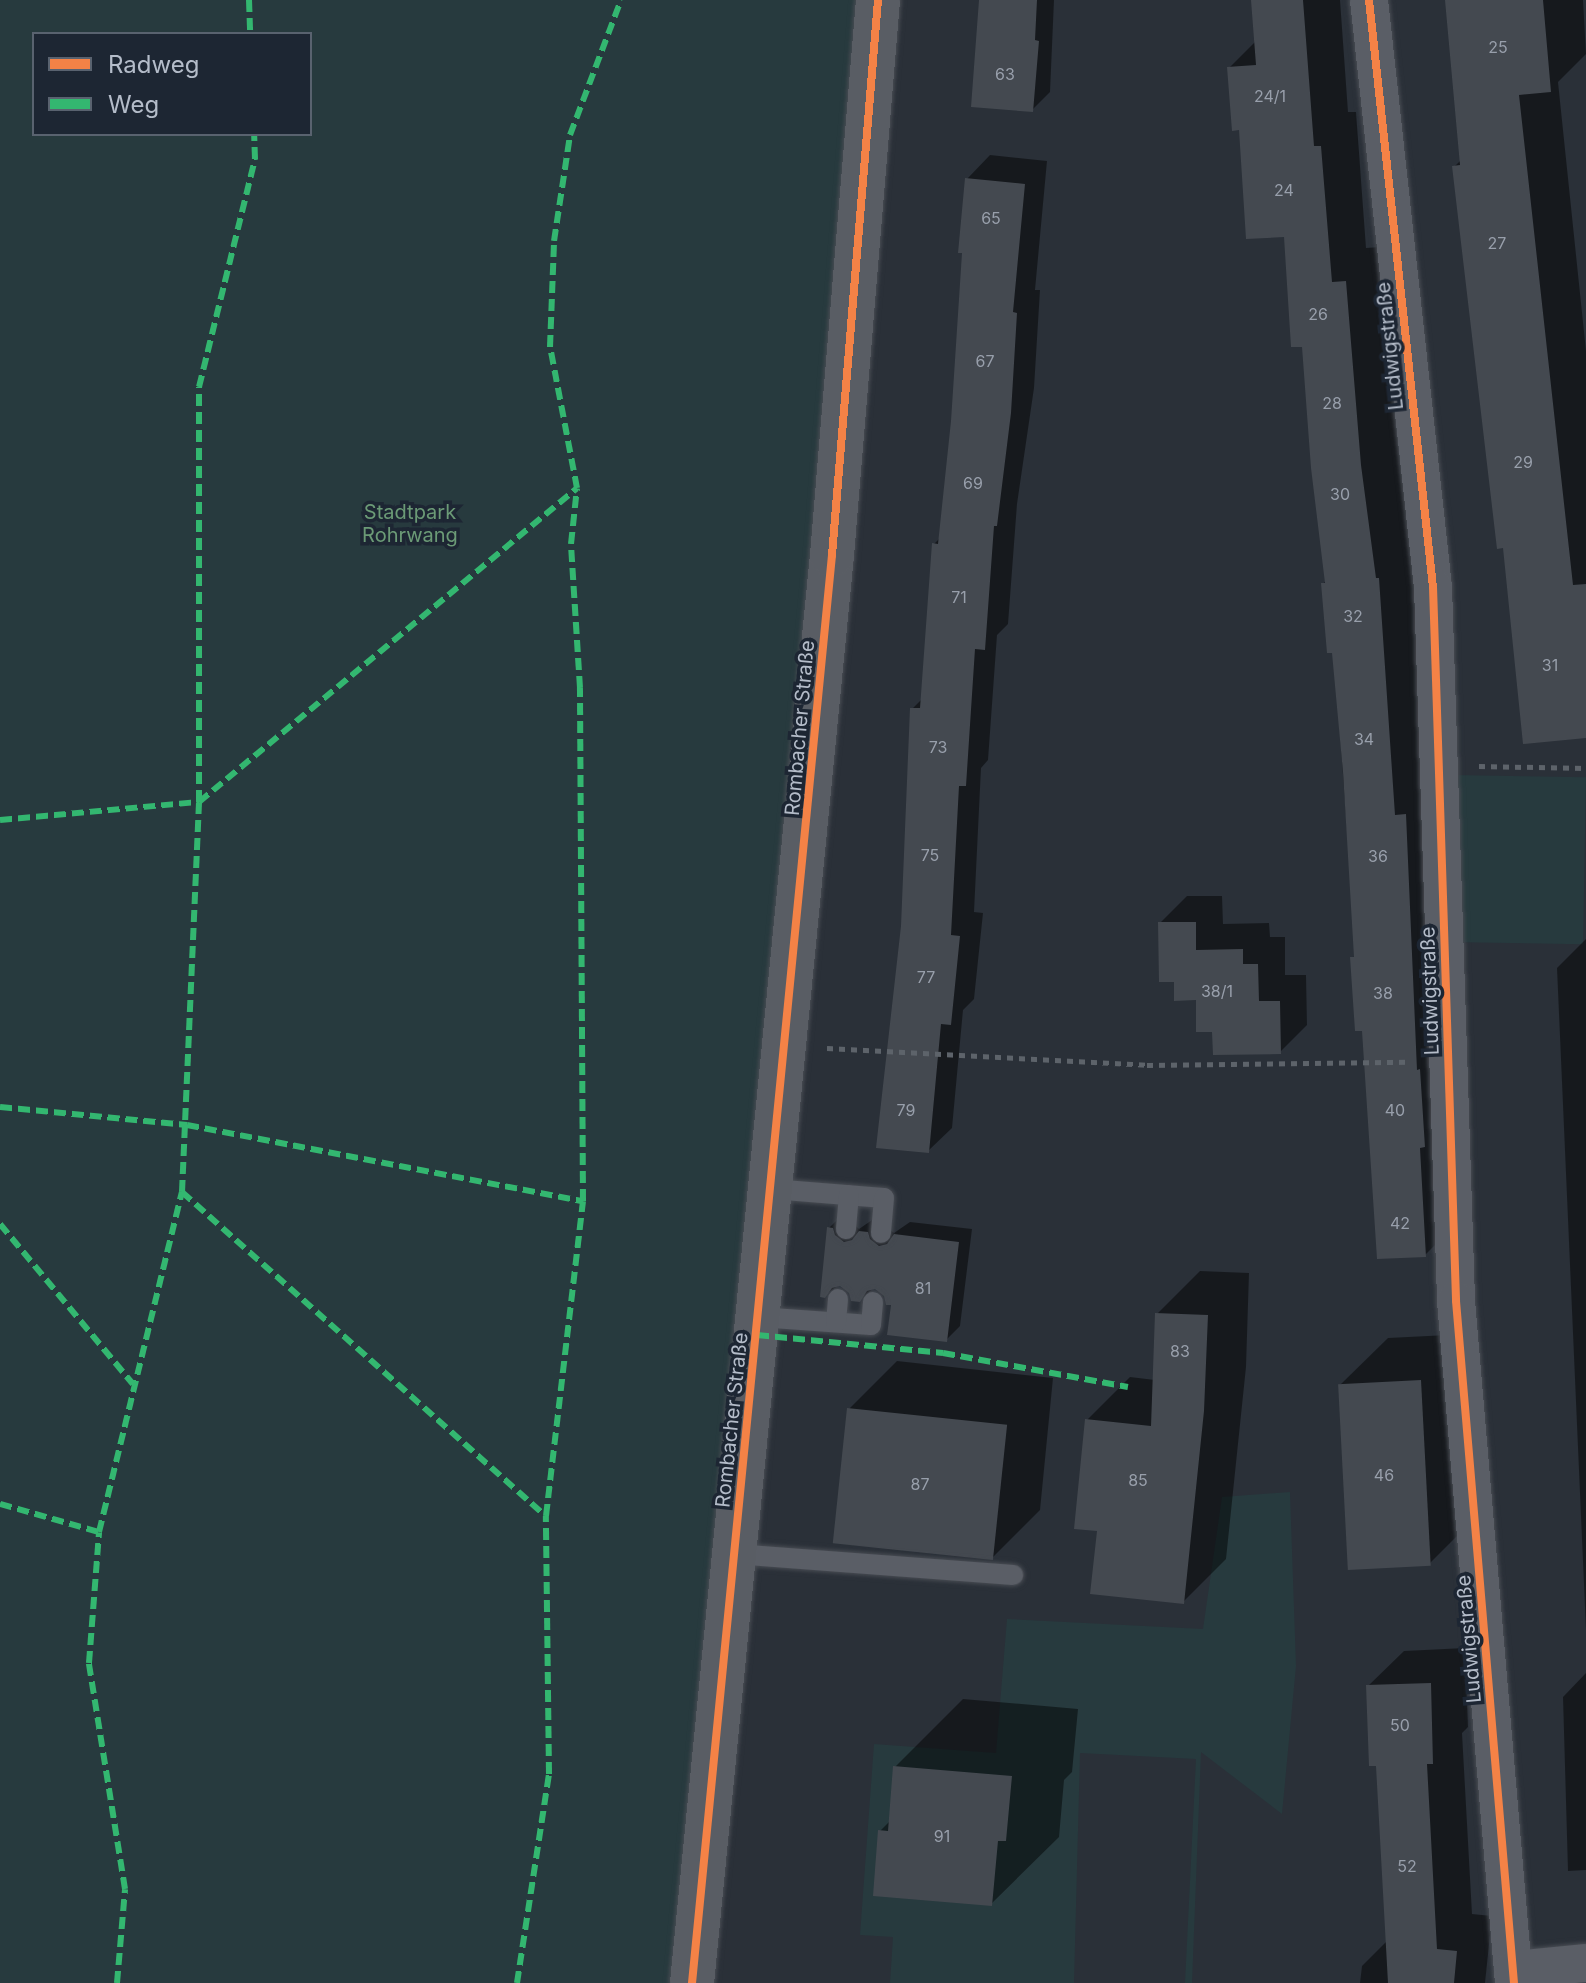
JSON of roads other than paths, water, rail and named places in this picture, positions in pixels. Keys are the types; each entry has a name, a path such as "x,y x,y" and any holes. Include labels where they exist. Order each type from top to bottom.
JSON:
{"main road":[{"name":"Rombacher Straße","path":"692,1983 832,555 878,0"}],"street":[{"name":"Ludwigstraße","path":"1369,0 1433,587 1456,1301 1514,1976"},
{"path":"1514,1976 1586,1963"}],"lane":[{"path":"772,1189 884,1198 881,1233"},
{"path":"846,1229 849,1195"},
{"path":"836,1322 838,1299"},
{"path":"759,1317 871,1325 873,1302"},
{"path":"735,1554 1013,1575"}],"park label":[{"name":"Stadtpark Rohrwang","path":"410,524"}]}
